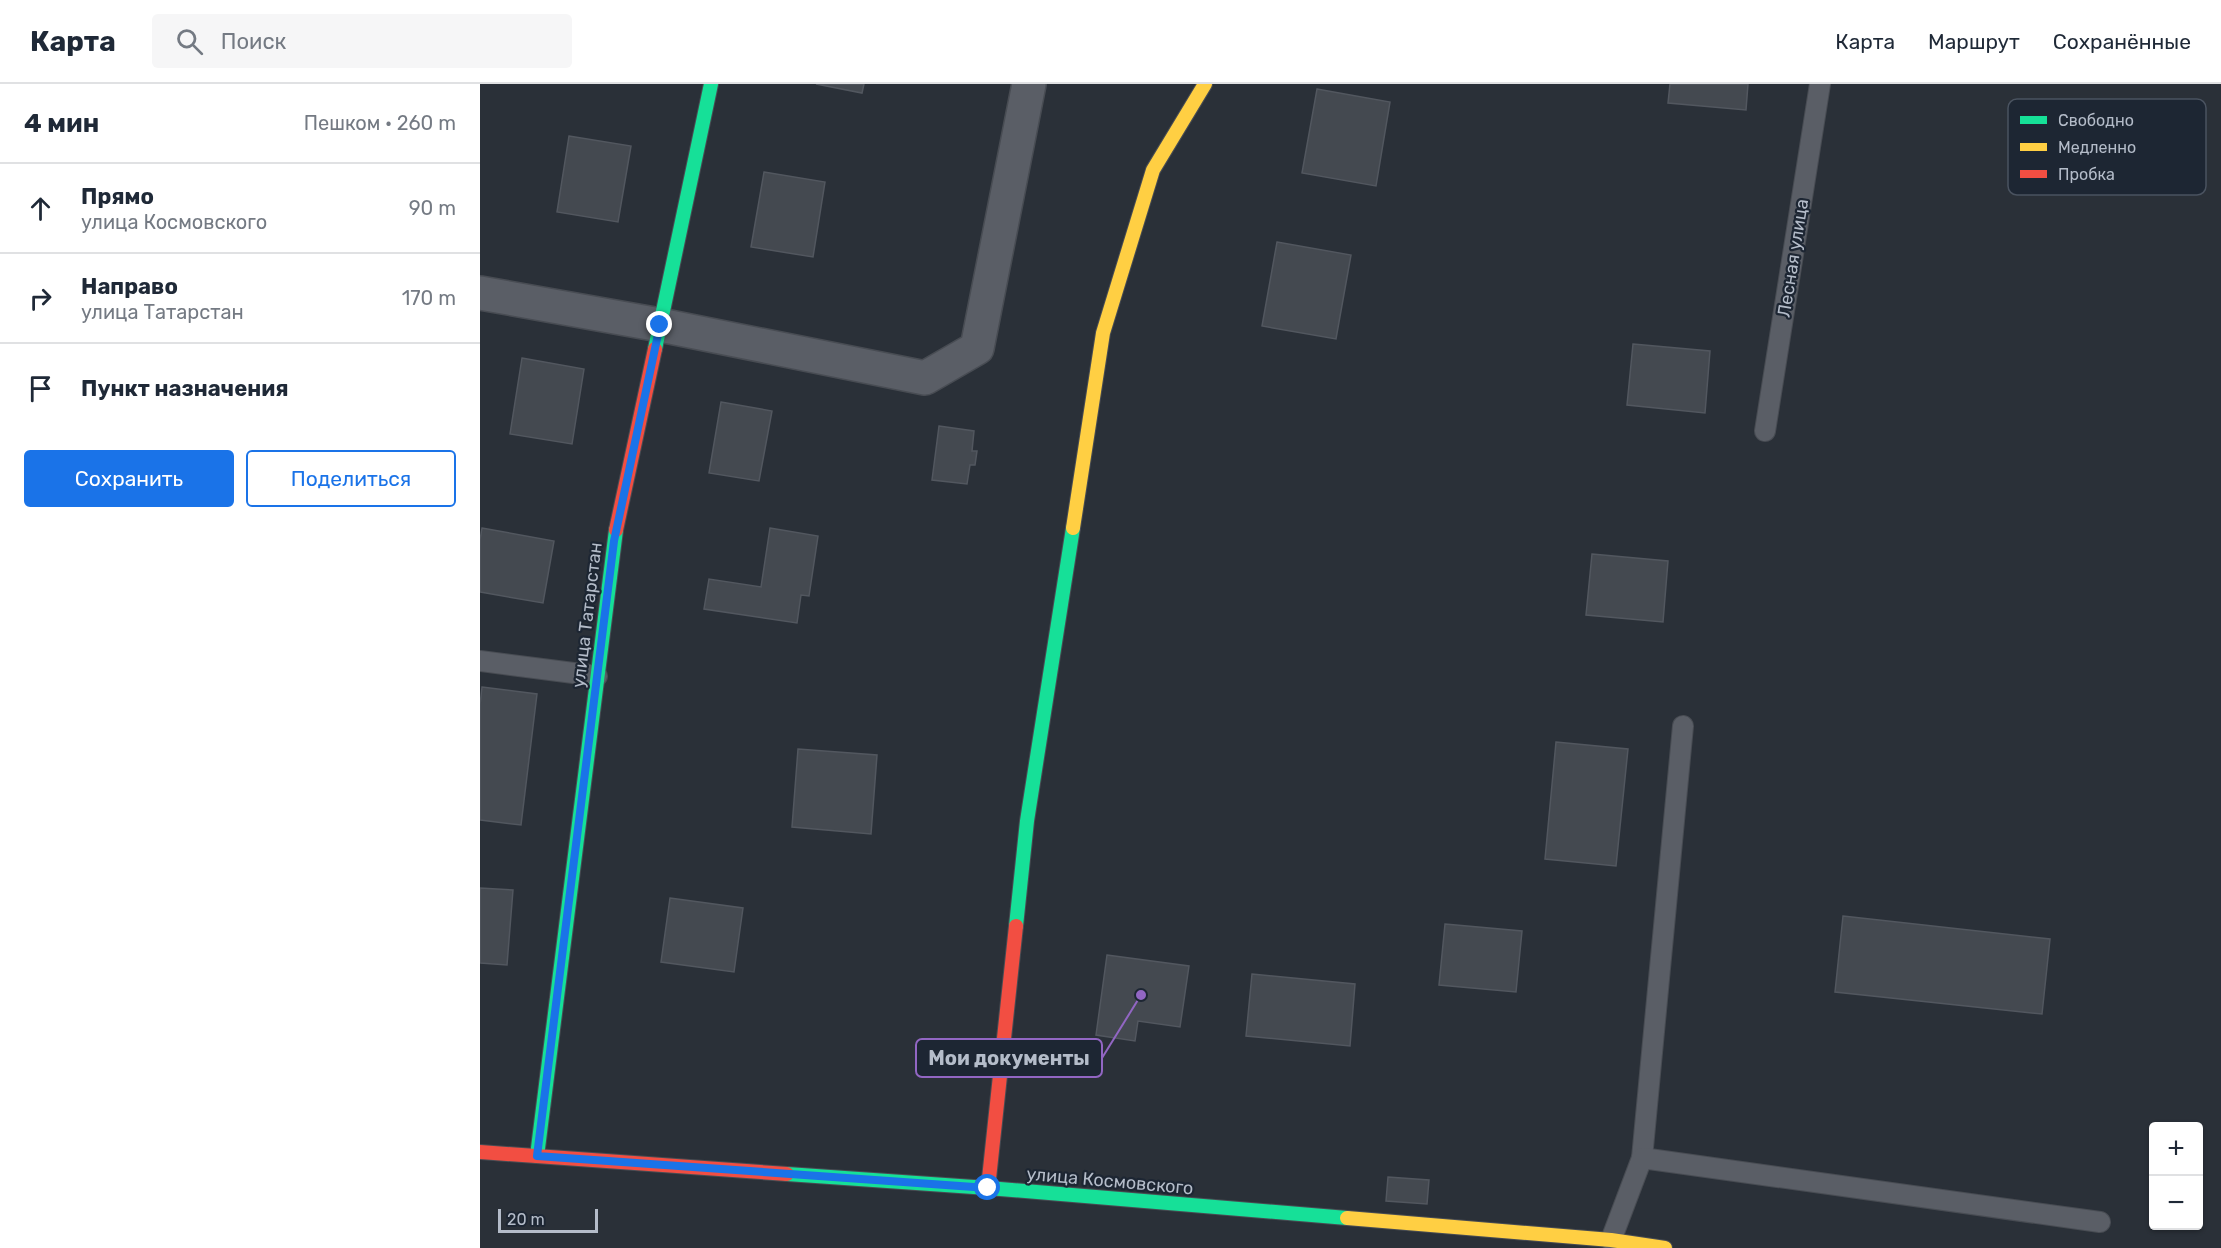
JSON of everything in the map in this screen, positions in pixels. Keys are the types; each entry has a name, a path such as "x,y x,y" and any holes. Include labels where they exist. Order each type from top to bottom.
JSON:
{"street":[{"name":"улица Татарстан","path":"537,1156 614,541 711,84"},
{"path":"480,293 660,325 925,378 977,348 1029,84"},
{"path":"988,1188 1027,821 1103,333 1153,170 1205,84"},
{"name":"улица Космовского","path":"480,1152 988,1188 1665,1248"}],"lane":[{"name":"Лесная улица","path":"1765,431 1820,84"},
{"path":"480,661 597,676"},
{"path":"1594,1242 1642,1158 1683,726"},
{"path":"1642,1158 2100,1222"}],"building":[{"path":"816,84 864,84 862,93"},
{"path":"1670,84 1748,84 1746,110 1668,103"},
{"path":"1317,89 1390,102 1376,186 1302,173"},
{"path":"569,136 631,146 618,222 557,212"},
{"path":"764,172 825,182 813,257 751,247"},
{"path":"1277,242 1351,255 1336,339 1262,326"},
{"path":"1633,344 1710,351 1705,413 1627,405"},
{"path":"522,358 584,369 572,444 510,434"},
{"path":"721,402 772,411 759,481 709,473"},
{"path":"939,426 974,431 972,451 977,451 975,465 970,465 967,484 932,480"},
{"path":"482,528 554,541 543,603 480,592"},
{"path":"770,528 818,536 809,596 801,595 797,623 704,609 709,579 761,587"},
{"path":"1592,554 1668,561 1663,622 1586,615"},
{"path":"482,687 537,694 521,825 480,820"},
{"path":"1556,742 1628,749 1616,866 1545,859"},
{"path":"798,749 877,755 871,834 792,827"},
{"path":"480,888 513,890 507,965 480,963"},
{"path":"670,898 743,908 734,972 661,962"},
{"path":"1843,916 2050,939 2042,1014 1835,992"},
{"path":"1445,924 1522,931 1516,992 1439,985"},
{"path":"1107,955 1189,966 1180,1027 1138,1021 1135,1041 1096,1035"},
{"path":"1252,974 1355,984 1350,1046 1246,1036"},
{"path":"1388,1177 1429,1180 1427,1204 1386,1201"}],"traffic: fast":[{"path":"655,349 711,84"},
{"path":"1016,926 1027,821 1073,528"},
{"path":"537,1156 616,530"},
{"path":"787,1174 1347,1218"}],"traffic: slow":[{"path":"1073,528 1103,333 1153,170 1205,84"},
{"path":"1347,1218 1611,1240 1665,1248"}],"traffic: jam":[{"path":"616,530 655,349"},
{"path":"988,1188 1016,926"},
{"path":"480,1152 787,1174"}],"place":[{"name":"Мои документы","path":"1141,995"}],"route":[{"path":"660,325 614,541 537,1156 988,1188"}]}
